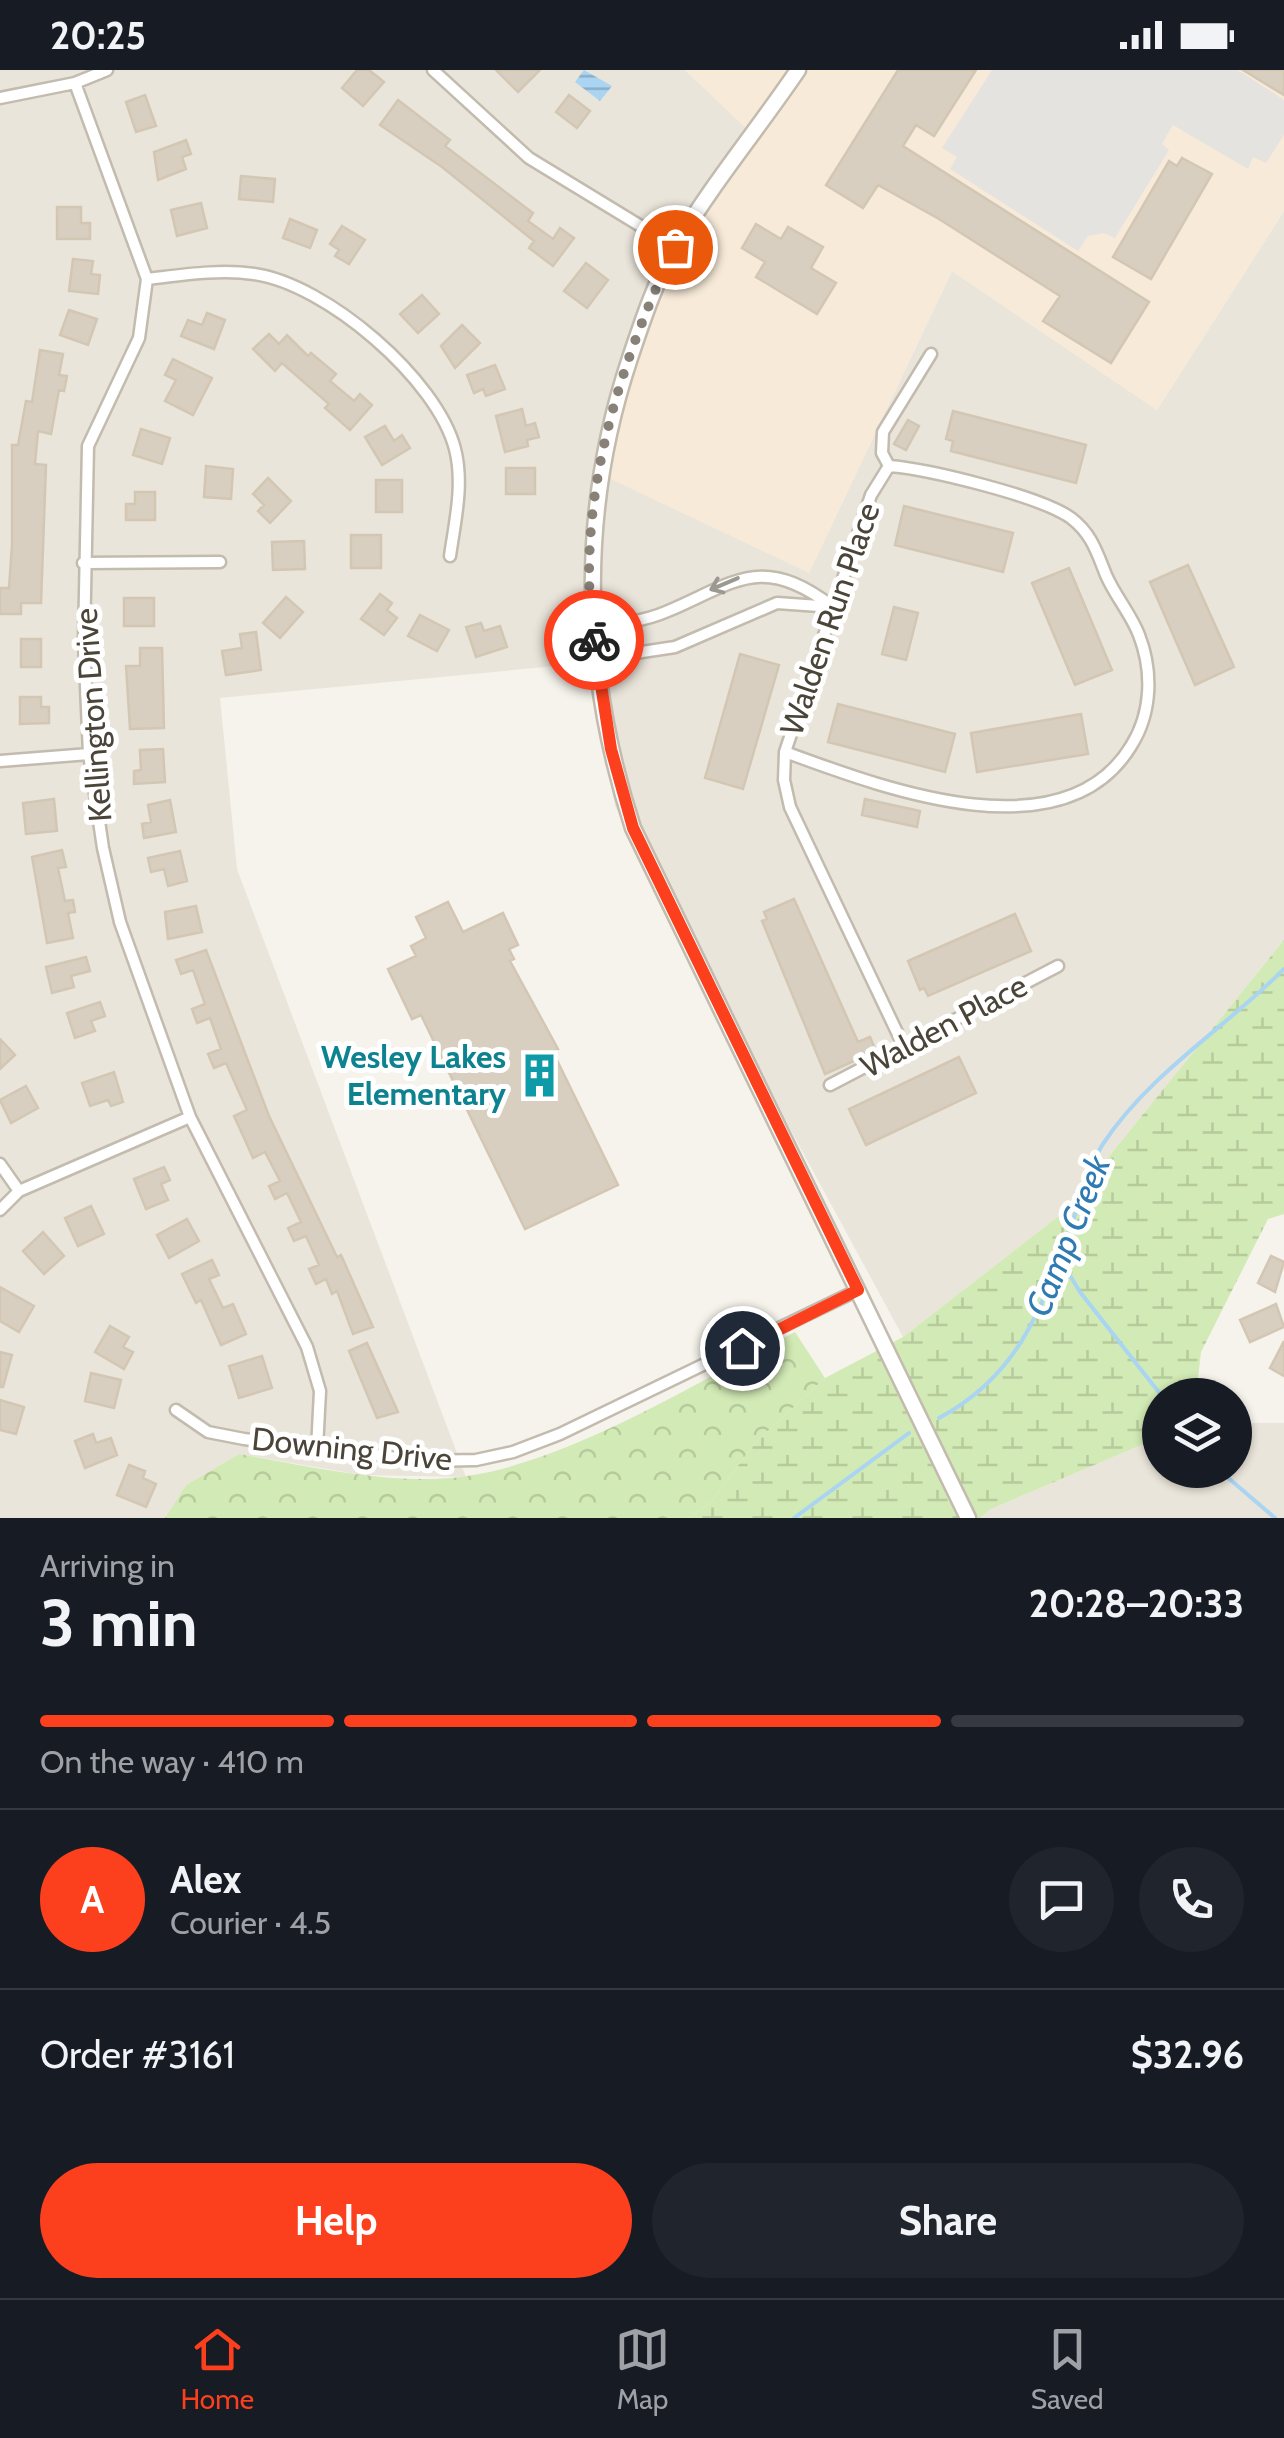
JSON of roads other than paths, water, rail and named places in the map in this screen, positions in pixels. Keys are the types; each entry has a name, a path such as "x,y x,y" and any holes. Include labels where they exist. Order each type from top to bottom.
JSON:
{"street":[{"path":"0,98 75,83 107,70"},
{"path":"433,70 529,158 675,247"},
{"path":"798,70 675,247 648,307 613,408 591,540 592,626 611,749 633,828 968,1518"},
{"name":"Kellington Drive","path":"75,83 147,279 138,338 88,446 83,563 88,754 120,922 190,1117 307,1347 320,1391 317,1448"},
{"path":"147,279 256,274 324,302 373,338 422,391 454,444 459,495 450,556"},
{"path":"888,466 882,452 883,432 931,354"},
{"name":"Walden Run Place","path":"785,752 943,803 1002,805 1085,788 1114,768 1139,731 1148,690 1142,643 1086,533 1049,506 914,468 888,466 871,494 785,752 784,780 790,807 904,1047"},
{"path":"83,563 220,562"},
{"path":"592,626 645,620 736,578 762,576 791,585 833,607"},
{"path":"788,603 791,585"},
{"name":"Walden Run Place","path":"596,659 666,650 759,608 788,603 833,607"},
{"path":"0,762 88,754"},
{"name":"Walden Place","path":"830,1085 1058,966"},
{"path":"0,1210 19,1191 190,1117"},
{"path":"0,1164 19,1191"},
{"name":"Downing Drive","path":"176,1410 208,1432 422,1461 476,1460 513,1452 858,1290"}],"water":[{"path":"584,70 612,86 600,101 575,82"}],"waterway":[{"name":"Camp Creek","path":"939,1418 970,1398 1015,1352 1044,1296 1096,1157 1122,1119 1165,1073 1284,969"},
{"path":"1060,1259 1080,1292 1148,1378"},
{"name":"Camp Creek","path":"794,1518 909,1433"},
{"path":"1240,1488 1275,1518"}],"place":[{"name":"Wesley Lakes Elementary","path":"539,1075"}]}
